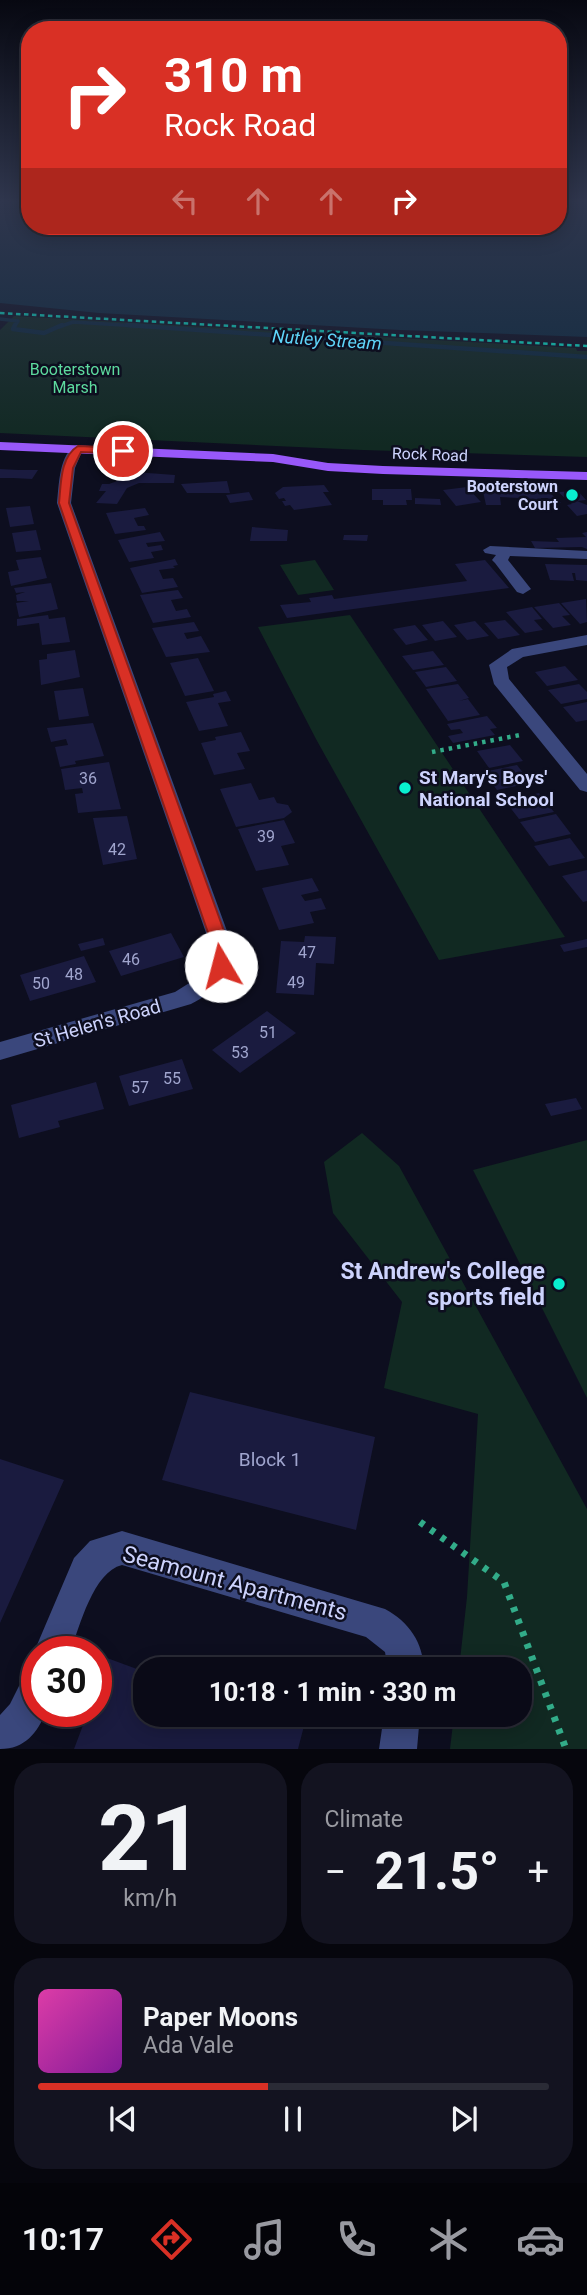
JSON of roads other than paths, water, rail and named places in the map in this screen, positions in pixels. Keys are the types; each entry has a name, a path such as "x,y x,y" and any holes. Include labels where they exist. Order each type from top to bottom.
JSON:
{"main road":[{"name":"Rock Road","path":"0,446 273,458 328,467 383,470 587,476"},
{"name":"Rock Road","path":"273,458 297,455 587,466"}],"street":[{"name":"St Helen's Road","path":"0,1051 183,998 204,987 216,976 224,953 64,503 68,468 78,449"},
{"path":"523,589 500,560 498,551 587,555"},
{"path":"587,640 518,653 498,665 500,680 587,786"},
{"name":"Seamount Apartments","path":"59,1636 86,1570 102,1553 122,1548 373,1621 389,1629 402,1644 404,1657"},
{"path":"0,1735 12,1732 21,1720"},
{"path":"398,1749 401,1727"}],"water":[{"path":"0,283 587,283 587,337 400,330 99,313 0,303"}],"waterway":[{"name":"Nutley Stream","path":"0,319 18,321 14,327"},
{"name":"Nutley Stream","path":"59,327 73,322 154,327"},
{"name":"Nutley Stream","path":"14,327 13,329 44,333 62,325"},
{"name":"Nutley Stream","path":"127,325 587,357"}],"railway":[{"path":"0,313 587,346"}],"place":[{"name":"Booterstown Court","path":"572,495"},
{"name":"St Mary's Boys' National School","path":"405,788"},
{"name":"St Andrew's College sports field","path":"559,1284"}],"park label":[{"name":"Booterstown Marsh","path":"75,378"}]}
